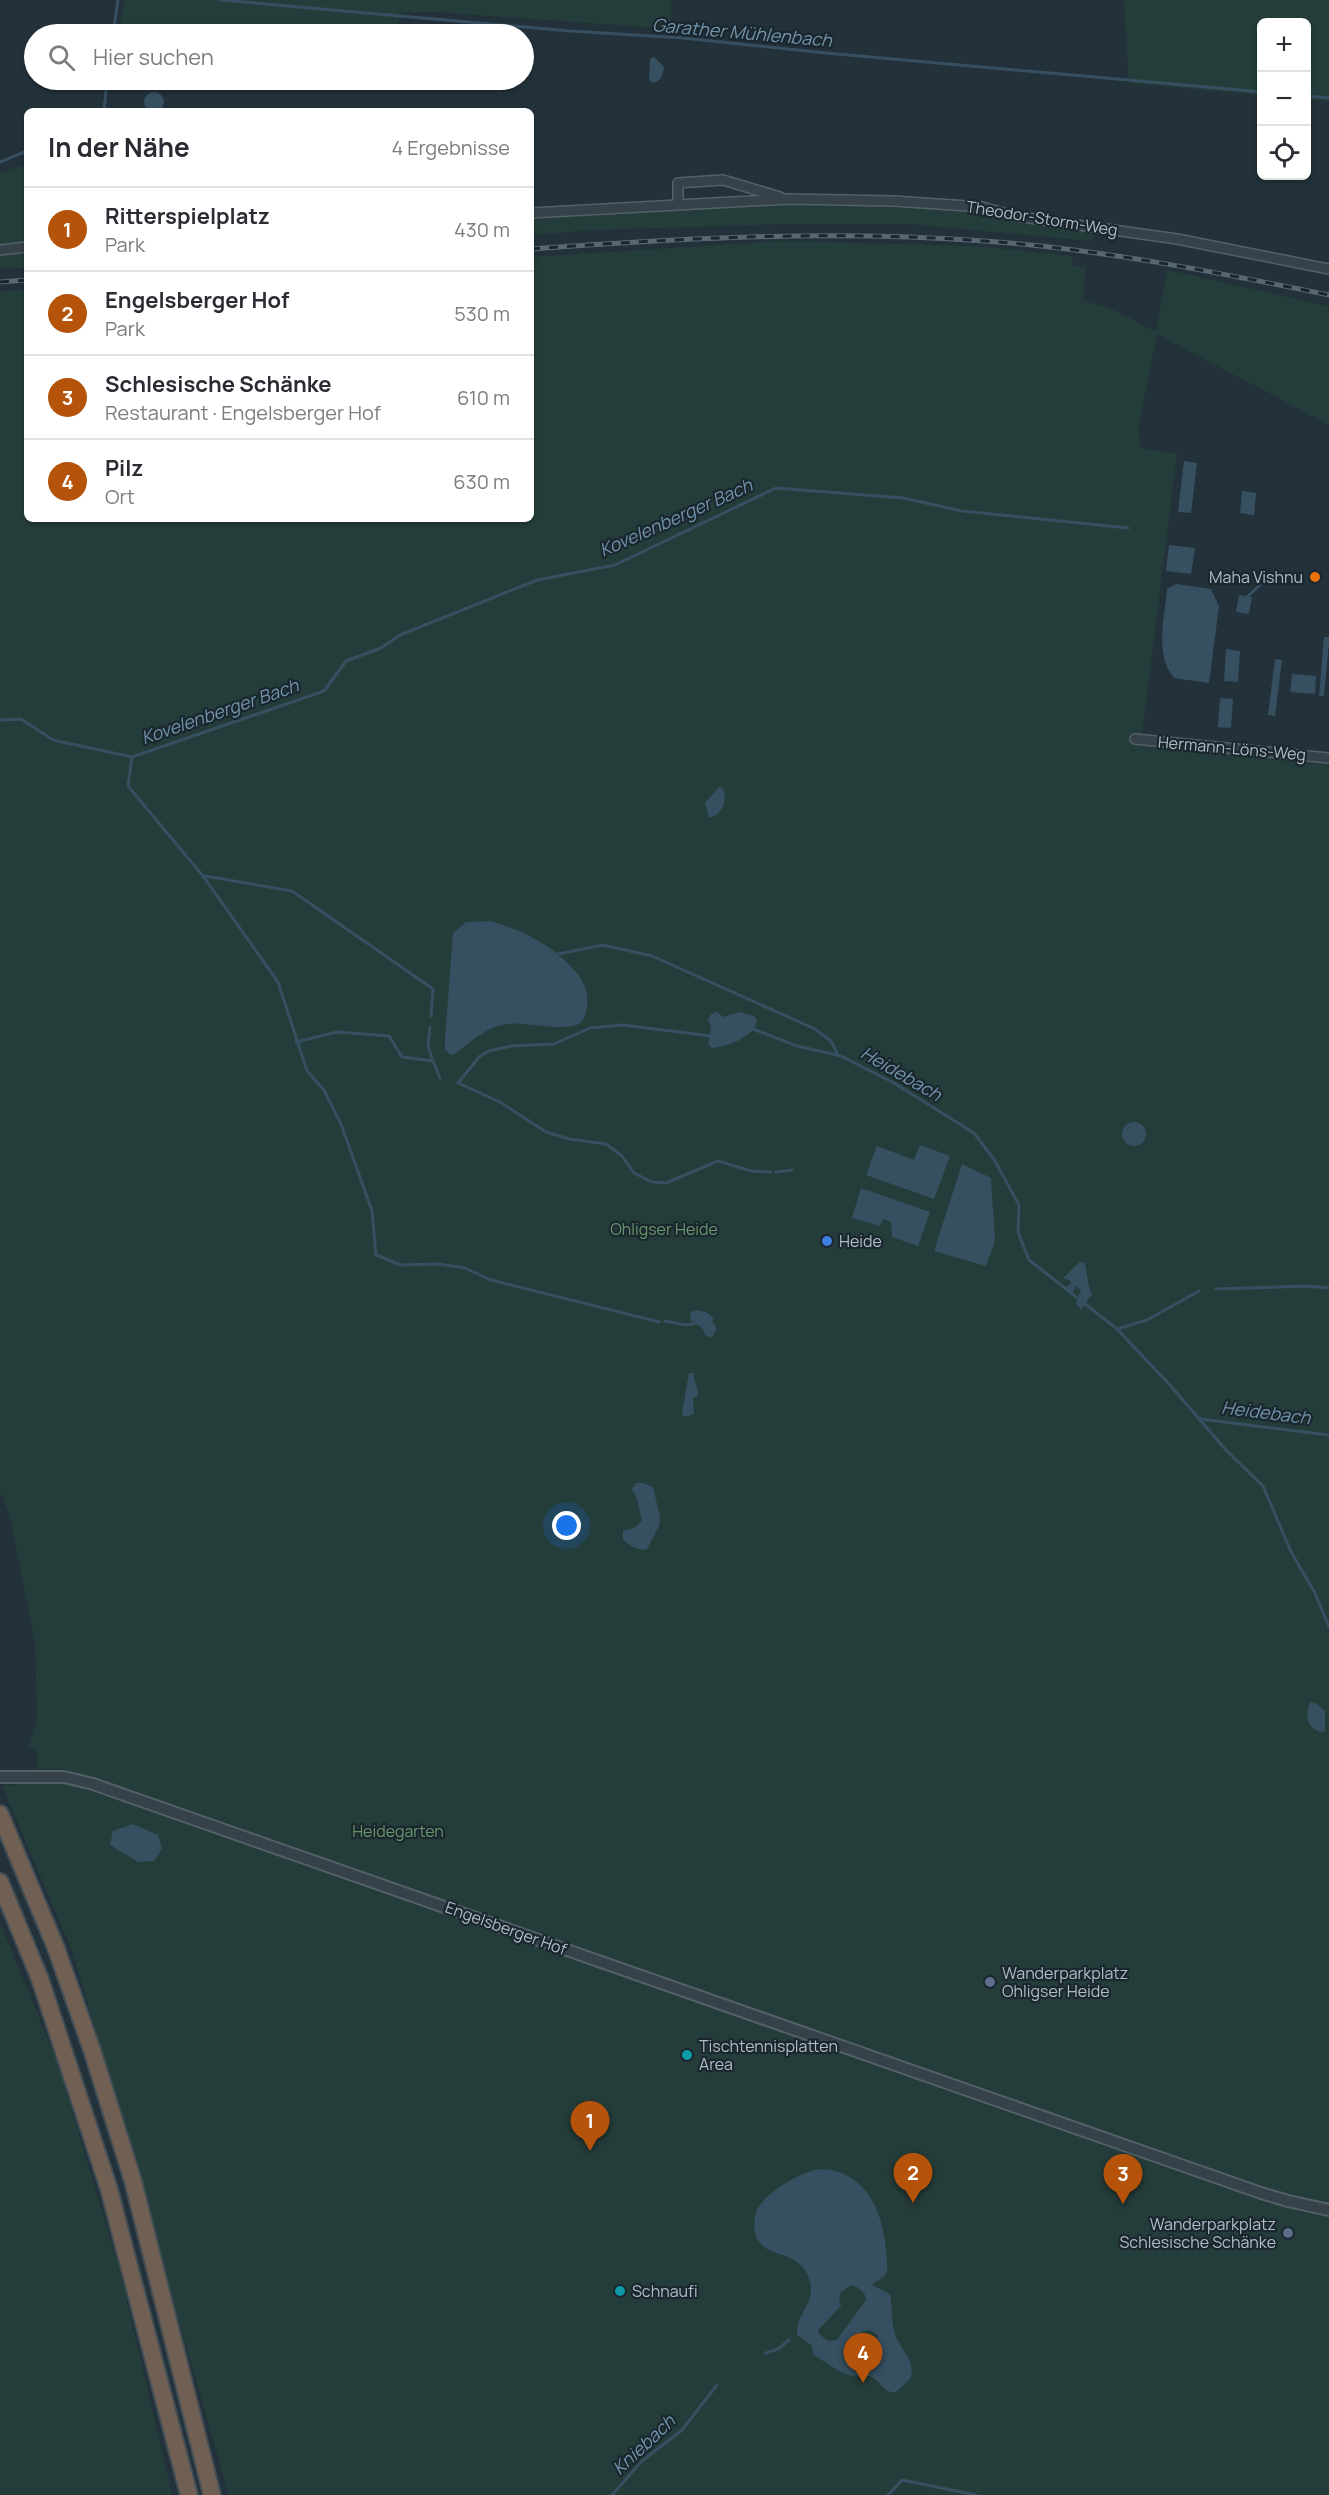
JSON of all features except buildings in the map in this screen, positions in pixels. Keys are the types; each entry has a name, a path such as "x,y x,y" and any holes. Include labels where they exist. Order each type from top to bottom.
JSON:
{"highway":[{"path":"0,1814 57,1948 133,2181 212,2495"},
{"path":"0,1882 40,1979 109,2189 189,2495"}],"street":[{"name":"Theodor-Storm-Weg","path":"678,204 678,183 718,180 729,181 788,199"},
{"name":"Theodor-Storm-Weg","path":"534,213 788,199 894,201 982,207 1014,216 1177,239 1329,269"},
{"path":"0,250 24,248"},
{"name":"Hermann-Löns-Weg","path":"1135,739 1329,758"},
{"name":"Engelsberger Hof","path":"0,1777 64,1777 93,1784 1288,2201 1329,2210"}],"green space":[{"path":"124,0 671,0 671,29 435,12 399,12 399,24 120,24"},
{"path":"1124,0 1329,0 1329,101 1311,99 1311,18 1257,18 1257,95 1129,83"},
{"path":"24,165 24,268 0,269 0,173"},
{"path":"893,203 1032,221 1095,233 1092,241 908,224 784,224 595,230 534,235 534,219 786,204"},
{"name":"Ohligser Heide","path":"780,241 976,246 1073,256 1071,266 1086,267 1083,301 1112,309 1156,332 1167,270 1329,306 1329,425 1157,334 1138,430 1141,448 1177,454 1141,744 1329,763 1329,2495 229,2495 73,1953 2,1786 37,1782 38,1750 29,1747 37,1719 35,1642 10,1516 0,1493 0,291 24,290 24,522 534,522 534,257"},
{"path":"0,1923 58,2064 120,2271 172,2495 0,2495"}],"water":[{"path":"654,57 664,67 661,77 654,83 649,80 650,59"},
{"path":"150,93 158,93 163,98 162,108 146,108 145,106 145,98"},
{"path":"1184,461 1197,463 1191,513 1178,512"},
{"path":"1242,491 1256,493 1254,515 1240,513"},
{"path":"1169,545 1195,548 1191,574 1166,571"},
{"path":"1176,584 1211,589 1219,606 1209,683 1174,678 1164,658 1162,635 1167,589"},
{"path":"1239,595 1252,597 1249,614 1236,612"},
{"path":"1324,637 1329,637 1329,643 1324,696 1319,696"},
{"path":"1226,649 1240,651 1238,682 1224,681"},
{"path":"1275,659 1282,660 1275,716 1268,715"},
{"path":"1292,674 1316,676 1315,694 1290,692"},
{"path":"1220,698 1233,699 1231,728 1218,727"},
{"path":"719,787 723,788 723,806 718,814 709,818 705,803"},
{"path":"490,921 537,940 558,954 584,984 587,997 586,1013 581,1022 574,1026 507,1024 499,1026 486,1031 450,1055 445,1049 445,1039 453,933 466,922"},
{"path":"716,1012 724,1017 739,1012 754,1016 757,1021 751,1032 745,1036 725,1046 712,1048 708,1044 711,1026 708,1020 711,1014"},
{"path":"1134,1122 1142,1126 1146,1134 1142,1142 1134,1146 1126,1142 1122,1134 1126,1126"},
{"path":"920,1145 950,1156 934,1199 866,1175 877,1146 914,1160"},
{"path":"962,1164 991,1178 995,1241 986,1266 934,1251"},
{"path":"861,1188 930,1212 918,1246 892,1237 891,1222 883,1219 880,1226 852,1218"},
{"path":"1080,1262 1085,1263 1092,1294 1081,1310 1076,1303 1081,1290 1076,1286 1072,1293 1066,1292 1065,1287 1070,1285 1071,1281 1063,1278"},
{"path":"694,1310 706,1312 714,1318 712,1323 715,1323 716,1330 712,1337 706,1336 701,1327 691,1321 690,1314"},
{"path":"689,1373 693,1373 698,1395 693,1398 694,1414 684,1417 682,1413"},
{"path":"636,1483 653,1487 660,1517 659,1526 647,1549 644,1550 634,1548 623,1540 623,1531 636,1527 642,1520 632,1489"},
{"path":"1310,1702 1317,1704 1325,1711 1325,1732 1314,1729 1309,1723"},
{"path":"133,1824 158,1835 162,1849 154,1861 138,1862 110,1845 113,1831"},
{"path":"814,2170 837,2171 850,2177 861,2185 876,2208 884,2236 887,2268 884,2277 872,2285 890,2294 895,2335 912,2368 910,2379 896,2392 886,2390 870,2376 849,2375 842,2372 814,2355 811,2345 797,2335 800,2319 811,2294 808,2276 797,2262 766,2248 756,2236 755,2216 765,2199 788,2182","holes":["852,2285 862,2291 866,2300 837,2340 829,2341 820,2335 818,2330 841,2306 839,2299 841,2292","870,2330 877,2335 878,2344 873,2349 865,2350 858,2338 862,2332"]}],"waterway":[{"name":"Garather Mühlenbach","path":"114,24 118,0"},
{"name":"Garather Mühlenbach","path":"221,0 491,24"},
{"name":"Garather Mühlenbach","path":"534,28 683,38 1257,92"},
{"name":"Garather Mühlenbach","path":"104,108 106,90"},
{"name":"Garather Mühlenbach","path":"1311,96 1329,98"},
{"name":"Garather Mühlenbach","path":"0,162 24,152"},
{"name":"Kovelenberger Bach","path":"132,757 324,691 346,661 381,648 400,635 537,580 615,565 776,488 903,498 962,511 1128,528"},
{"path":"1247,597 1260,585"},
{"path":"0,720 21,719 53,740 132,757 128,786 203,876 278,982 307,1071 324,1090 341,1124 372,1211 376,1255 401,1265 438,1264 465,1268 491,1280 659,1322"},
{"path":"205,876 292,891 433,989 431,1016"},
{"path":"558,954 603,945 652,956 815,1029 831,1041 838,1055"},
{"path":"711,1036 622,1025 590,1028 554,1044 511,1046 489,1051 480,1056 458,1083 500,1102 546,1132 569,1139 606,1144 622,1156 634,1173 652,1182 666,1183 718,1161 751,1171 771,1172"},
{"path":"430,1027 428,1046 433,1061"},
{"name":"Heidebach","path":"753,1029 797,1046 841,1056 894,1083 974,1133 995,1161 1019,1205 1018,1232 1029,1260 1117,1329 1169,1384 1226,1450 1263,1486 1291,1552 1315,1593 1329,1627"},
{"name":"Heidebach","path":"296,1042 337,1032 389,1036 402,1057 433,1061 440,1078"},
{"path":"776,1172 792,1170"},
{"path":"1216,1289 1306,1286 1329,1288"},
{"path":"1117,1329 1147,1320 1199,1291"},
{"path":"665,1321 685,1325 694,1324"},
{"name":"Heidebach","path":"1200,1419 1329,1435"},
{"name":"Kniebach","path":"766,2353 778,2349 789,2340"},
{"name":"Kniebach","path":"612,2495 642,2461 682,2430 717,2385"},
{"path":"888,2495 902,2480 976,2495"}],"railway":[{"path":"534,249 814,236 984,241 1114,256 1329,295"},
{"path":"0,282 24,280"}],"place":[{"name":"Maha Vishnu","path":"1315,577"},
{"name":"Heide","path":"827,1241"},
{"name":"Wanderparkplatz Ohligser Heide","path":"990,1982"},
{"name":"Tischtennisplatten Area","path":"687,2055"},
{"name":"Ritterspielplatz","path":"590,2151"},
{"name":"Engelsberger Hof","path":"913,2203"},
{"name":"Schlesische Schänke","path":"1123,2204"},
{"name":"Wanderparkplatz Schlesische Schänke","path":"1288,2233"},
{"name":"Schnaufi","path":"620,2291"},
{"name":"Pilz","path":"863,2383"}],"park label":[{"name":"Heidegarten","path":"398,1831"}]}
